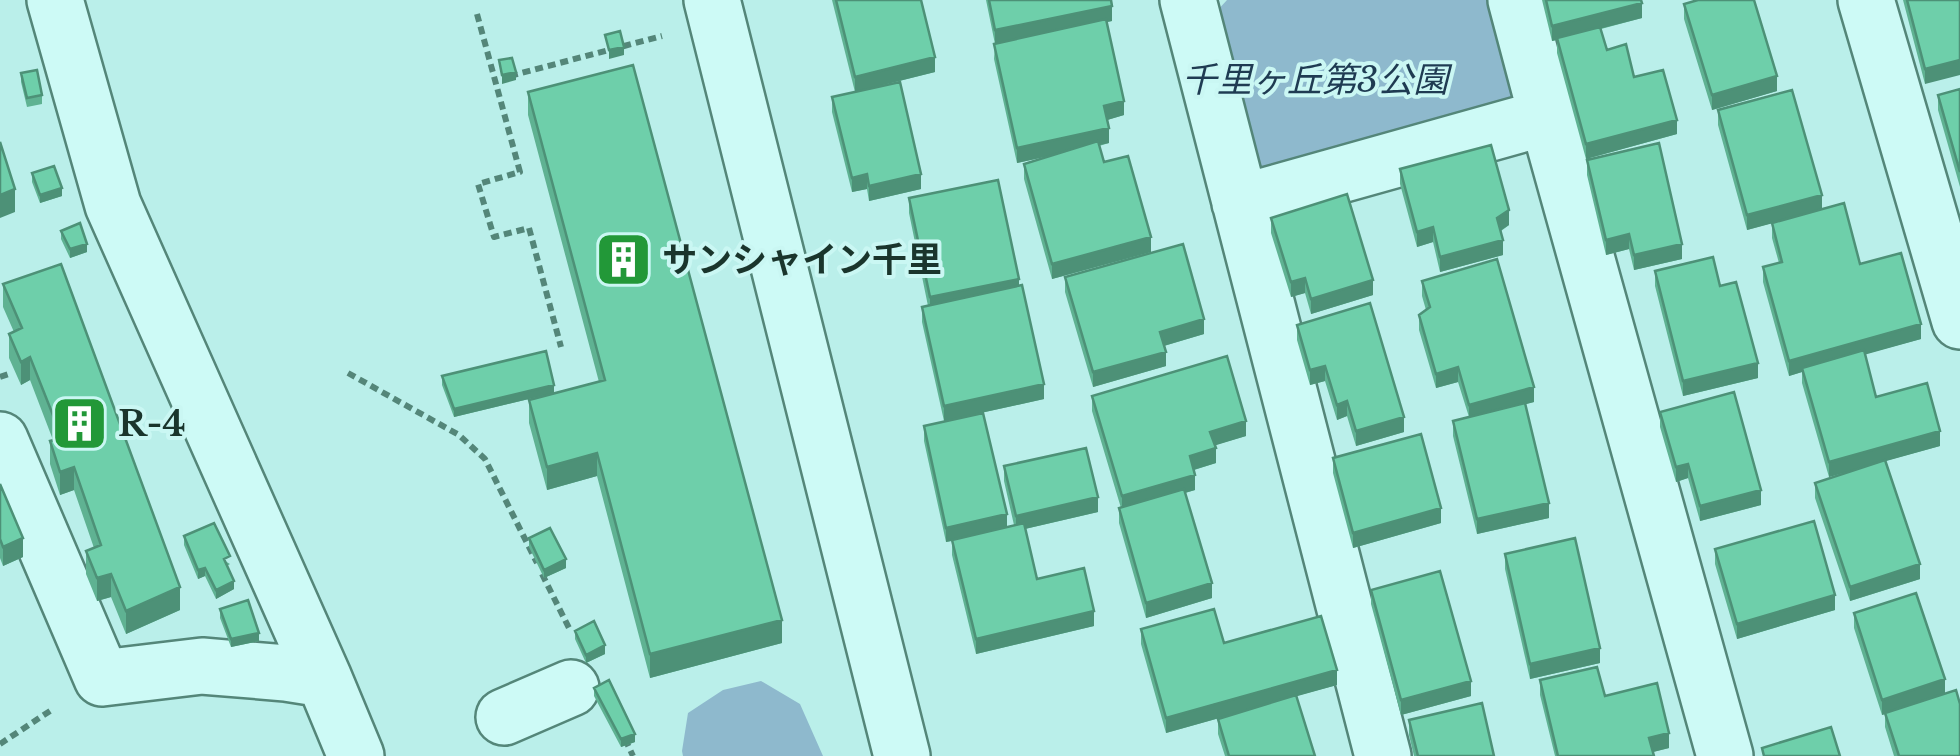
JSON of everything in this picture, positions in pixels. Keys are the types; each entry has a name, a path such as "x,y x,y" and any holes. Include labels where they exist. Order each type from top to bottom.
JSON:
{"street":[{"path":"55,0 114,205 356,756"},
{"path":"712,0 902,756"},
{"path":"1188,0 1383,756"},
{"path":"1516,0 1725,756"},
{"path":"1866,0 1960,321"},
{"path":"1240,203 1547,117"},
{"path":"0,440 102,678 202,666 324,679"},
{"path":"504,717 574,666"}],"path":[{"path":"477,14 520,172 478,184 494,237 529,228 561,347"},
{"path":"496,80 668,35"},
{"path":"348,372 459,435 485,459 574,666"},
{"path":"0,377 9,374"}],"green space":[{"name":"千里ヶ丘第3公園","path":"1227,0 1491,0 1521,104 1257,176 1216,12"},
{"path":"761,681 800,704 823,756 683,756 688,713 723,690"}],"building":[{"path":"836,0 921,0 935,57 855,77"},
{"path":"989,0 1111,0 1112,6 995,30"},
{"path":"1546,0 1641,0 1642,3 1552,26"},
{"path":"1698,0 1754,0 1777,76 1712,95 1684,4"},
{"path":"1907,0 1960,0 1960,60 1925,69"},
{"path":"1106,19 1124,101 1104,106 1109,128 1017,148 994,44"},
{"path":"1600,27 1607,50 1626,44 1634,77 1663,70 1677,120 1586,144 1557,38"},
{"path":"620,31 624,47 609,50 605,35"},
{"path":"512,58 516,72 502,75 499,60"},
{"name":"サンシャイン千里","path":"633,65 782,620 650,654 597,453 547,467 529,400 605,380 528,92"},
{"path":"37,70 42,95 27,98 21,73"},
{"path":"900,82 921,174 869,186 867,174 852,178 832,97"},
{"path":"1960,89 1960,172 1938,95"},
{"path":"1792,90 1822,195 1747,215 1718,110"},
{"path":"1098,141 1104,162 1128,156 1151,237 1052,264 1024,164"},
{"path":"0,142 15,189 0,195"},
{"path":"1659,143 1682,244 1634,255 1629,234 1606,240 1587,160"},
{"path":"1491,145 1509,210 1497,218 1503,240 1440,257 1433,227 1417,232 1400,169"},
{"path":"54,166 62,188 40,195 32,173"},
{"path":"998,180 1019,279 930,297 909,198"},
{"path":"1347,194 1373,280 1311,299 1305,278 1291,282 1271,218"},
{"path":"1844,203 1860,264 1901,253 1921,324 1789,361 1763,267 1782,262 1772,223"},
{"path":"80,223 87,244 70,249 61,231"},
{"path":"1183,244 1204,319 1160,332 1166,352 1093,372 1065,277"},
{"path":"1713,257 1720,286 1736,282 1758,363 1683,381 1655,271"},
{"path":"1497,259 1534,387 1469,405 1458,367 1436,374 1419,315 1430,307 1422,281"},
{"name":"R-4","path":"61,264 180,587 126,611 111,574 97,578 86,551 101,545 74,467 60,472 50,441 62,438 30,357 21,362 9,334 22,328 3,284"},
{"path":"1022,285 1044,384 944,406 922,307"},
{"path":"1370,303 1404,417 1356,431 1347,401 1337,405 1325,366 1310,370 1297,325"},
{"path":"1864,350 1876,397 1927,383 1940,431 1829,462 1802,368"},
{"path":"546,351 554,385 454,409 442,376"},
{"path":"1227,356 1246,421 1210,432 1216,448 1190,456 1195,475 1122,496 1092,396"},
{"path":"1734,392 1761,490 1700,506 1688,464 1676,467 1660,412"},
{"path":"1525,403 1549,503 1477,519 1453,421"},
{"path":"983,413 1007,514 946,528 924,426"},
{"path":"1421,434 1441,508 1353,533 1333,458"},
{"path":"1086,448 1098,497 1016,516 1004,466"},
{"path":"1885,460 1920,564 1850,587 1815,483"},
{"path":"0,484 23,538 3,547 0,539"},
{"path":"1184,489 1212,583 1146,603 1119,508"},
{"path":"1814,521 1835,595 1737,624 1715,549"},
{"path":"214,523 230,556 224,559 234,581 216,590 205,568 198,570 184,536"},
{"path":"1024,523 1037,579 1084,568 1094,611 976,639 952,540"},
{"path":"550,528 566,559 544,570 529,538"},
{"path":"1575,538 1600,648 1530,664 1505,554"},
{"path":"1440,571 1471,681 1401,700 1371,590"},
{"path":"1916,593 1945,679 1882,700 1854,613"},
{"path":"248,600 259,633 231,639 220,609"},
{"path":"1214,609 1224,643 1321,616 1337,670 1166,718 1141,629"},
{"path":"594,621 605,645 586,655 575,631"},
{"path":"1597,667 1605,696 1657,683 1669,733 1649,738 1654,756 1558,756 1540,680"},
{"path":"609,680 635,734 621,739 594,688"},
{"path":"1956,690 1960,704 1960,756 1899,756 1885,713"},
{"path":"1296,695 1315,756 1229,756 1218,719"},
{"path":"1482,703 1494,756 1418,756 1409,720"},
{"path":"1831,727 1840,756 1764,756 1762,748"}],"place":[{"name":"サンシャイン千里","path":"623,259"},
{"name":"R-4","path":"79,423"}]}
